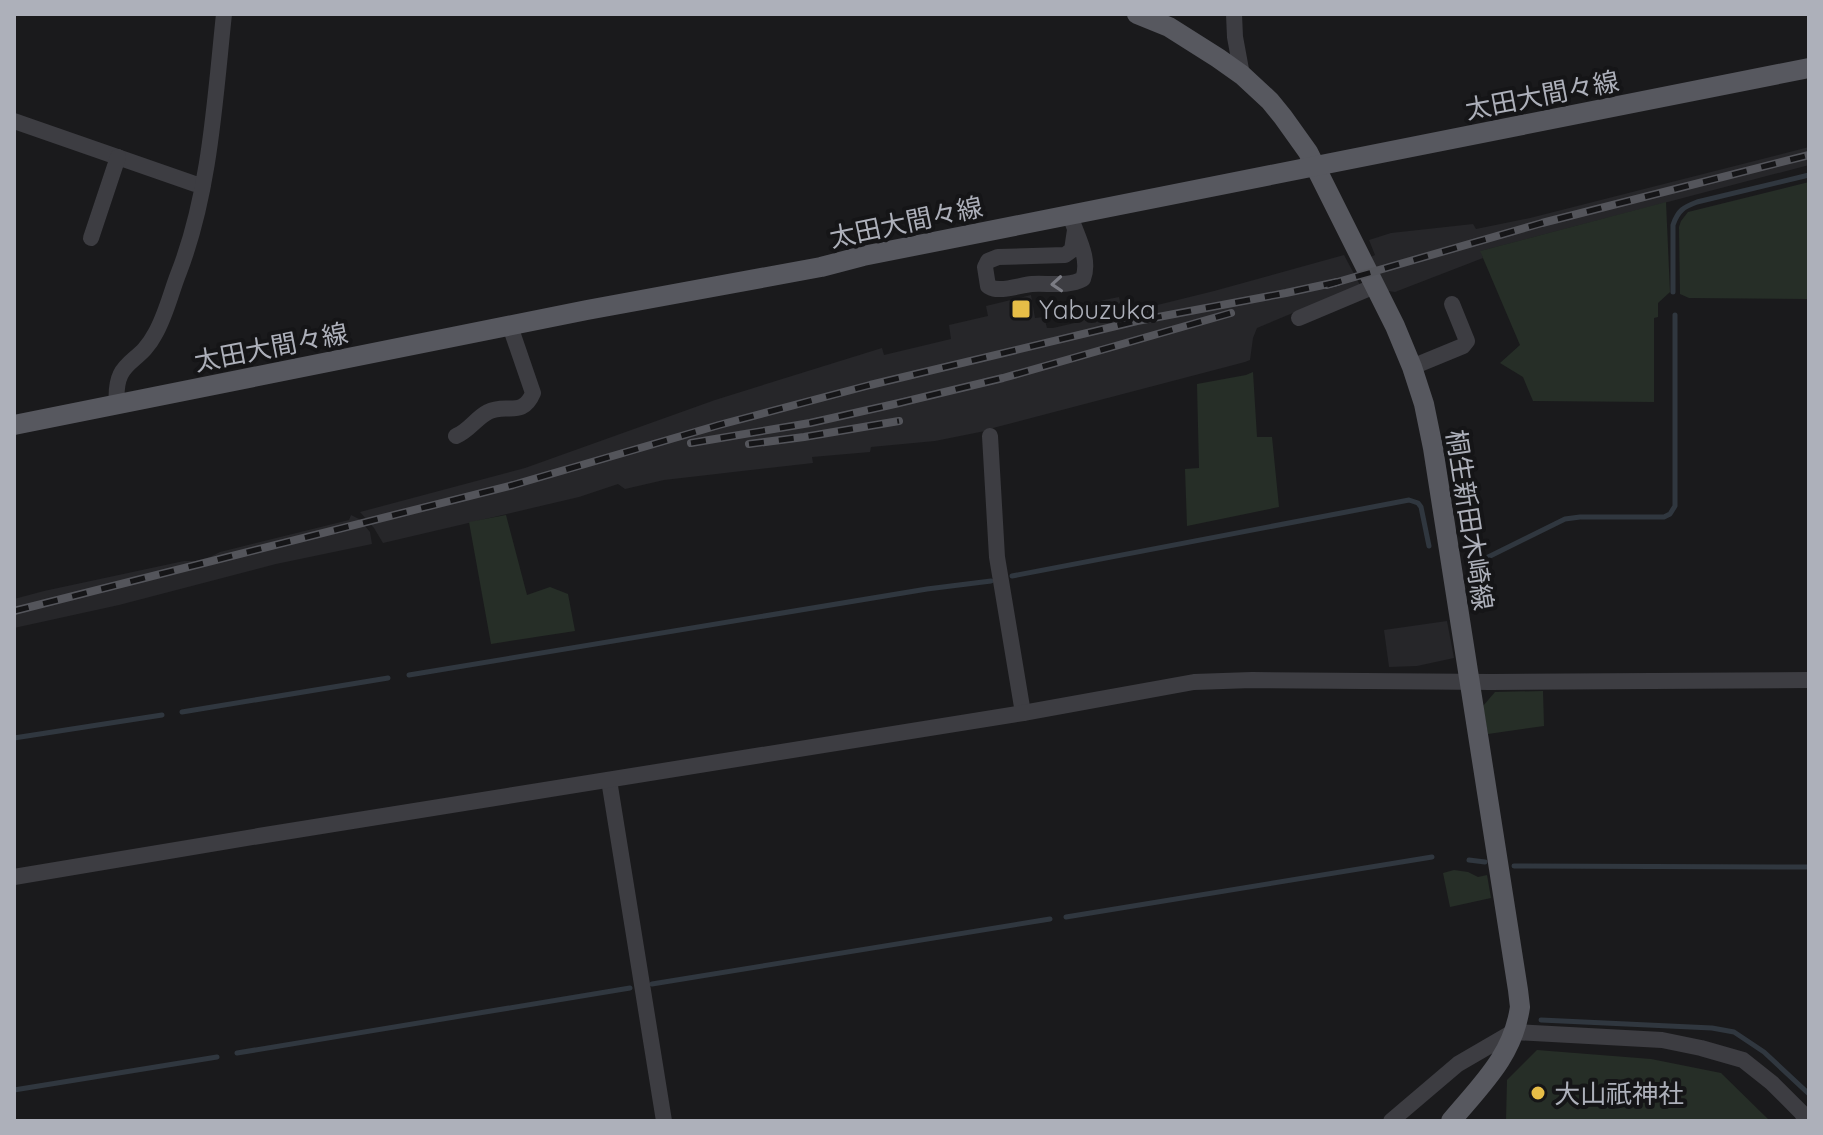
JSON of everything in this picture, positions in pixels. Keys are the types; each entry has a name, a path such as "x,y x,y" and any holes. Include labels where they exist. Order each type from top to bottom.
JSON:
{"main road":[{"name":"桐生新田木崎線","path":"1137,14 1184,36 1242,75 1283,117 1308,152 1375,286 1412,367 1424,404 1520,1007 1504,1055 1451,1121"},
{"name":"太田大間々線","path":"14,425 587,310 821,267 863,256 1073,223 1315,166 1809,68"}],"street":[{"path":"117,405 115,389 120,375 158,330 192,234 203,184 224,14"},
{"path":"1232,15 1242,75"},
{"path":"14,121 195,184 203,184"},
{"path":"91,238 118,157"},
{"path":"1073,223 1086,270 1080,281 1000,289 988,286 985,267 988,261 998,257 1065,255 1072,250 1073,223"},
{"path":"1299,318 1375,286"},
{"path":"1412,367 1463,346 1467,341 1452,304"},
{"path":"456,436 486,412 520,408 531,398 533,393 510,326"},
{"path":"990,436 997,557 1023,713"},
{"path":"14,877 1023,713 1194,682 1809,680"},
{"path":"609,780 664,1121"},
{"path":"1391,1121 1458,1064 1513,1032 1662,1040 1743,1060 1772,1083 1807,1121"}],"shaded area":[{"path":"1809,147 1809,165 1481,251 1483,258 1395,292 1388,291 1371,257 1375,255 1369,240 1391,233 1473,224 1476,229 1530,218"},
{"path":"1809,182 1809,299 1689,298 1680,294 1679,227 1688,212"},
{"path":"1666,202 1670,292 1658,303 1658,317 1654,318 1654,402 1533,401 1523,377 1500,363 1520,345 1480,251"},
{"path":"1344,255 1360,285 1257,328 1250,360 985,431 935,441 871,447 870,452 812,457 813,463 664,480 625,489 618,484 579,497 383,543 360,512 525,468 715,400 882,348 884,355 951,339 949,325 988,316 986,306 1031,295 1035,318 1044,317 1047,328 1053,328 1079,322 1086,317 1083,306 1104,300 1119,297 1121,306 1127,305 1129,312"},
{"path":"1253,372 1257,437 1272,437 1279,507 1187,526 1185,469 1199,468 1197,384"},
{"path":"351,515 370,532 372,544 276,564 119,605 14,628 14,599 195,561 349,520"},
{"path":"506,515 527,595 550,587 568,594 575,631 491,644 469,522"},
{"path":"1447,621 1454,658 1417,666 1389,667 1384,630"},
{"path":"1543,691 1544,726 1488,734 1483,706 1495,692"},
{"path":"1454,870 1478,877 1487,875 1491,898 1450,907 1443,873"},
{"path":"1537,1050 1651,1059 1721,1073 1770,1121 1506,1121 1507,1080"}],"waterway":[{"path":"1673,292 1673,225 1682,210 1697,202 1809,175"},
{"path":"1470,566 1565,519 1664,517 1670,514 1675,506 1675,315"},
{"path":"1012,576 1409,500 1421,507 1429,546"},
{"path":"409,675 991,581"},
{"path":"182,712 388,678"},
{"path":"14,738 162,715"},
{"path":"1066,917 1432,857"},
{"path":"1469,860 1485,862"},
{"path":"1514,866 1809,867"},
{"path":"652,984 1050,919"},
{"path":"237,1053 630,988"},
{"path":"1541,1020 1712,1028 1734,1032 1764,1052 1809,1094"},
{"path":"14,1090 217,1057"}],"railway":[{"path":"1327,285 1542,223 1809,155"},
{"path":"14,611 513,485 870,385 1137,321 1337,282"},
{"path":"691,443 810,423 1003,378 1231,313"},
{"path":"749,444 899,421"}],"place":[{"name":"Yabuzuka","path":"1021,309"},
{"name":"大山祇神社","path":"1538,1093"}]}
